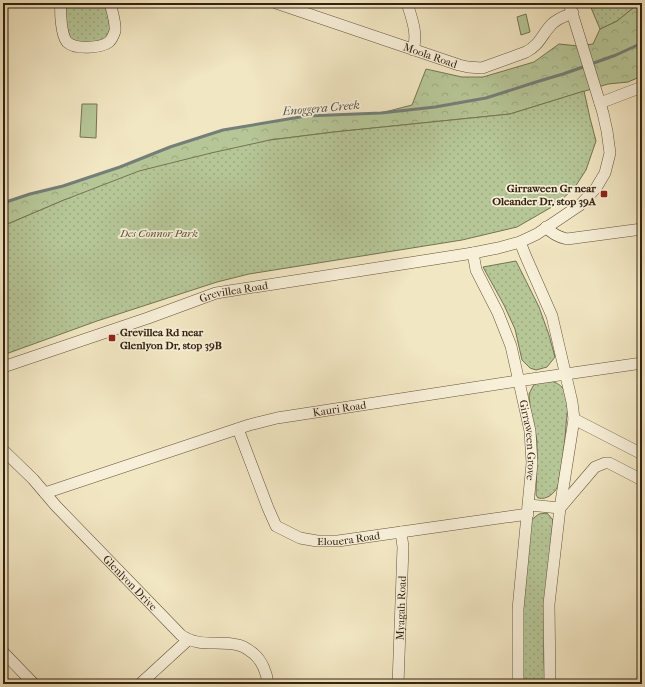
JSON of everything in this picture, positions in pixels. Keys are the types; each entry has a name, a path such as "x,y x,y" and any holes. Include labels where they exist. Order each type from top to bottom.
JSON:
{"street":[{"path":"62,3 61,21 66,40 73,46 80,48 92,47 109,42 115,32 110,3"},
{"name":"Moola Road","path":"276,3 459,65 482,68 532,49 552,23 571,8"},
{"path":"407,3 415,29 415,44 413,50"},
{"path":"473,253 520,242 537,234 580,205 596,188 605,173 610,153 607,131 596,88 571,8"},
{"path":"600,103 642,87"},
{"path":"546,227 558,237 567,239 642,229"},
{"path":"520,242 552,316 572,402 574,419 560,508 549,604 550,684"},
{"name":"Grevillea Road","path":"3,367 148,318 216,293 473,253"},
{"name":"Girraween Grove","path":"473,253 476,270 498,313 511,346 530,431 532,463 518,609 518,684"},
{"name":"Kauri Road","path":"45,493 249,425 277,418 642,363"},
{"path":"574,419 642,454"},
{"name":"Elouera Road","path":"238,429 276,526 300,538 317,541 338,541 401,532 528,509 560,508"},
{"name":"Glenlyon Drive","path":"3,450 188,640"},
{"path":"560,508 595,467 600,464 612,464 642,480"},
{"name":"Myagah Road","path":"398,684 403,547 401,532"},
{"path":"140,684 188,640 203,643 235,644 246,648 256,656 261,663 266,674 268,684"},
{"path":"3,652 34,684"}],"green space":[{"path":"66,3 101,3 107,8 110,29 107,37 103,40 83,44 70,38 65,21"},
{"path":"589,3 639,3 617,21 600,29"},
{"path":"639,3 642,3 642,76 628,82 608,84 510,114 270,140 64,200 3,226 3,203 30,194 63,186 120,167 170,147 223,130 306,116 381,113 412,105 426,69 462,77 483,77 534,62 559,44 578,46 593,44 600,29 617,21"},
{"path":"526,14 530,32 521,35 517,17"},
{"name":"Des Connor Park","path":"584,91 596,141 586,170 575,187 557,204 517,227 462,240 249,274 217,282 97,321 3,355 3,226 64,200 139,171 211,153 270,140 510,114"},
{"path":"82,104 97,104 96,138 80,137"},
{"path":"516,261 539,307 555,357 547,367 536,370 530,368 522,360 515,329 504,305 483,267"},
{"path":"550,381 555,382 564,389 567,398 564,450 558,486 550,496 538,498 536,495 537,441 529,394 533,386 537,383"},
{"path":"547,513 553,520 545,610 545,684 523,684 523,609 531,520 539,514"}],"waterway":[{"name":"Enoggera Creek","path":"591,64 642,43"},
{"name":"Enoggera Creek","path":"3,203 30,194 63,186 120,167 170,147 223,130 306,116 381,113 435,107 486,98 586,66"}],"place":[{"name":"Girraween Gr near Oleander Dr, stop 39A","path":"604,194"},
{"name":"Grevillea Rd near Glenlyon Dr, stop 39B","path":"112,338"}]}
